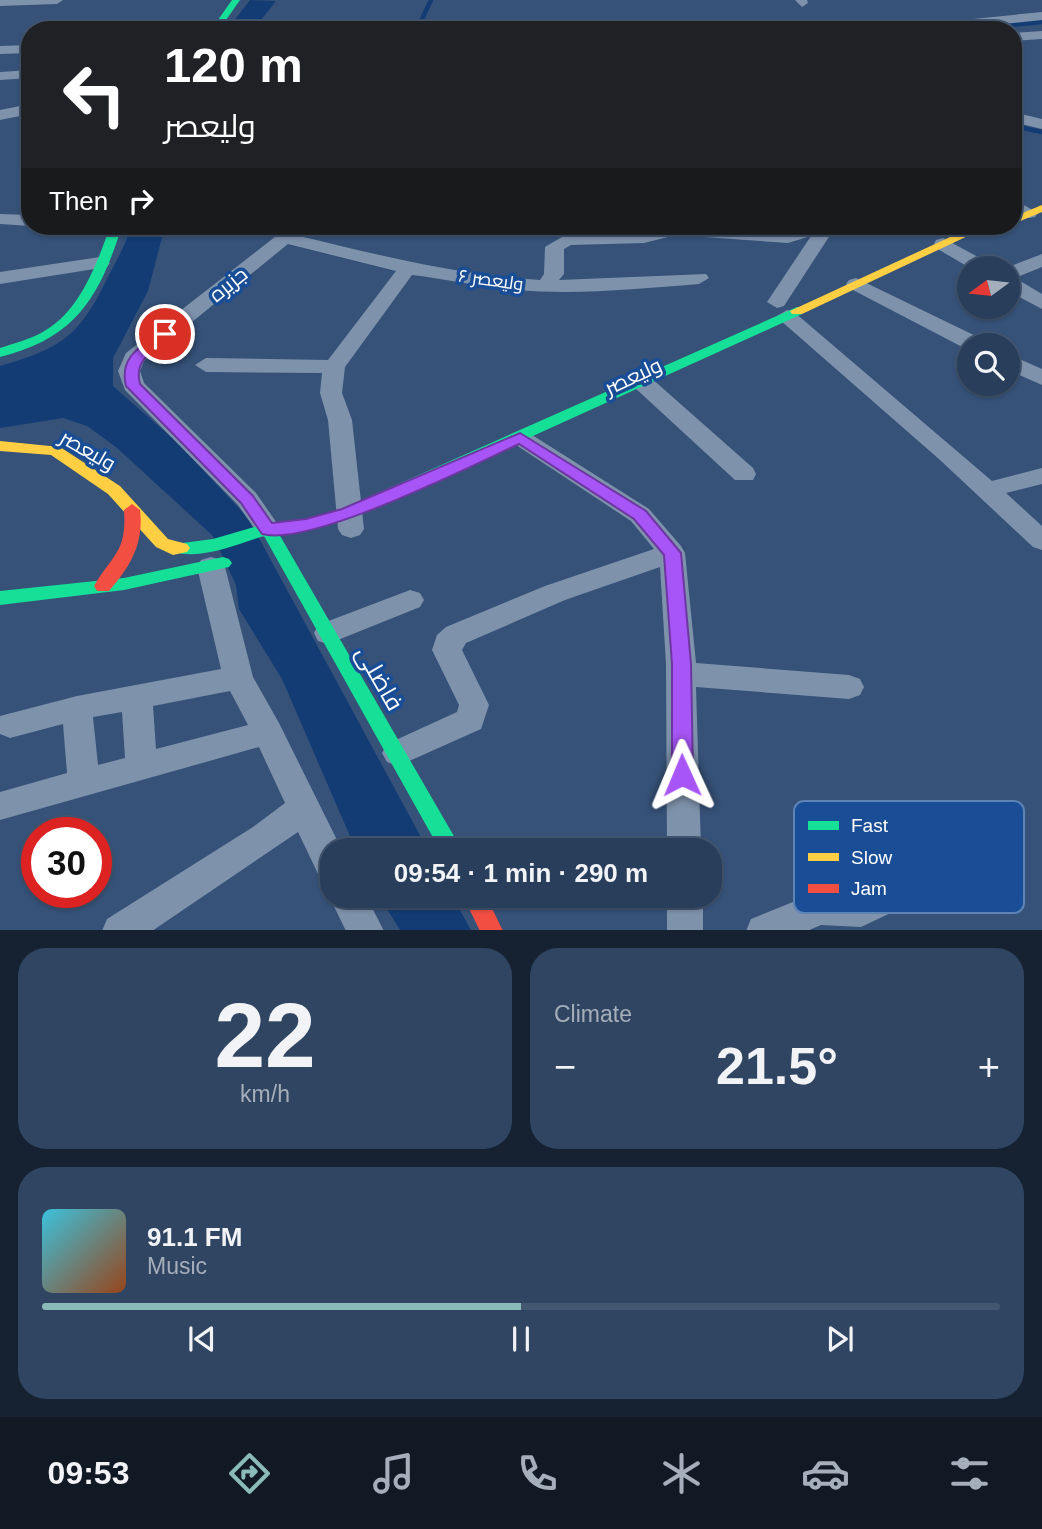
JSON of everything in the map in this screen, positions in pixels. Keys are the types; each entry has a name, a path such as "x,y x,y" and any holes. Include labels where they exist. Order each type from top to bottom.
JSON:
{"main road":[{"path":"221,21 236,0"},
{"path":"1022,211 1042,198"},
{"path":"0,353 53,332 76,310 112,235"},
{"name":"ولیعصر","path":"955,244 969,235"},
{"name":"ولیعصر","path":"0,446 55,450 114,490 162,543 173,549 220,559 306,525 349,521 647,386 787,314 862,287 980,235"},
{"path":"103,586 133,547 136,531 132,510"},
{"name":"فاضلی","path":"268,542 328,633 444,838"},
{"path":"0,598 103,586 220,559"},
{"path":"480,908 492,930"}],"street":[{"path":"0,2 58,0"},
{"path":"46,11 58,0"},
{"path":"992,21 1042,16"},
{"path":"1022,36 1042,35"},
{"path":"0,50 21,49"},
{"path":"0,76 21,75"},
{"path":"1022,119 1042,124"},
{"path":"0,219 21,220"},
{"name":"جزیره","path":"268,542 247,499 133,386 129,371 134,358 289,235"},
{"name":"ولیعصر ۶","path":"303,235 412,269 496,283 545,286 554,274 554,247 567,240 650,235"},
{"name":"ولیعصر ۶","path":"764,235 796,235"},
{"path":"823,235 787,314 1042,541"},
{"path":"944,235 970,256"},
{"path":"1020,269 1042,260"},
{"path":"0,278 100,263"},
{"path":"349,521 340,420 331,393 334,367 406,270 412,269"},
{"path":"545,286 589,287 699,278"},
{"path":"862,287 957,335"},
{"path":"1020,289 1042,303"},
{"path":"206,365 334,367"},
{"path":"1020,367 1042,378"},
{"path":"647,386 744,474"},
{"path":"525,442 570,468 640,515 673,553 681,674 684,838"},
{"path":"987,490 1042,476"},
{"path":"398,753 470,720 474,712 474,705 447,650 447,643 456,635 555,593 673,553"},
{"path":"220,559 237,678 268,732 320,842"},
{"path":"328,633 410,600"},
{"path":"681,674 849,687"},
{"path":"10,725 76,708 237,678"},
{"path":"136,698 141,767"},
{"path":"76,708 84,783"},
{"path":"0,806 268,732"},
{"path":"120,930 265,838 304,808"},
{"path":"354,908 366,930"},
{"path":"685,908 685,930"},
{"path":"764,930 807,913"}],"water":[{"path":"250,0 276,1 260,21 234,21"},
{"path":"128,235 163,235 148,291 113,358 113,386 179,444 248,518 421,838 351,838 282,679 239,609 236,585 213,536 116,447 87,426 63,418 0,428 0,366 41,352 69,335 90,309"},
{"path":"386,908 459,908 471,930 400,930"}],"waterway":[{"path":"421,21 431,0"},
{"path":"1022,24 1042,22"},
{"path":"1022,128 1042,132"}],"traffic: fast":[{"path":"221,21 236,0"},
{"path":"0,353 39,339 62,325 91,285 113,235"},
{"path":"181,548 213,545 268,529 305,525 348,513 797,311"},
{"path":"268,529 444,838"},
{"path":"0,598 124,584 223,563"}],"traffic: slow":[{"path":"1022,217 1042,208"},
{"path":"797,311 963,235"},
{"path":"0,446 55,450 114,490 162,543 173,549 181,548"}],"traffic: jam":[{"path":"103,586 118,569 128,551 133,532 132,510"},
{"path":"480,908 491,930"}],"route":[{"path":"165,334 134,358 129,371 133,386 247,499 268,530 306,525 348,513 520,438 640,515 673,553 681,664 682,775"}]}
